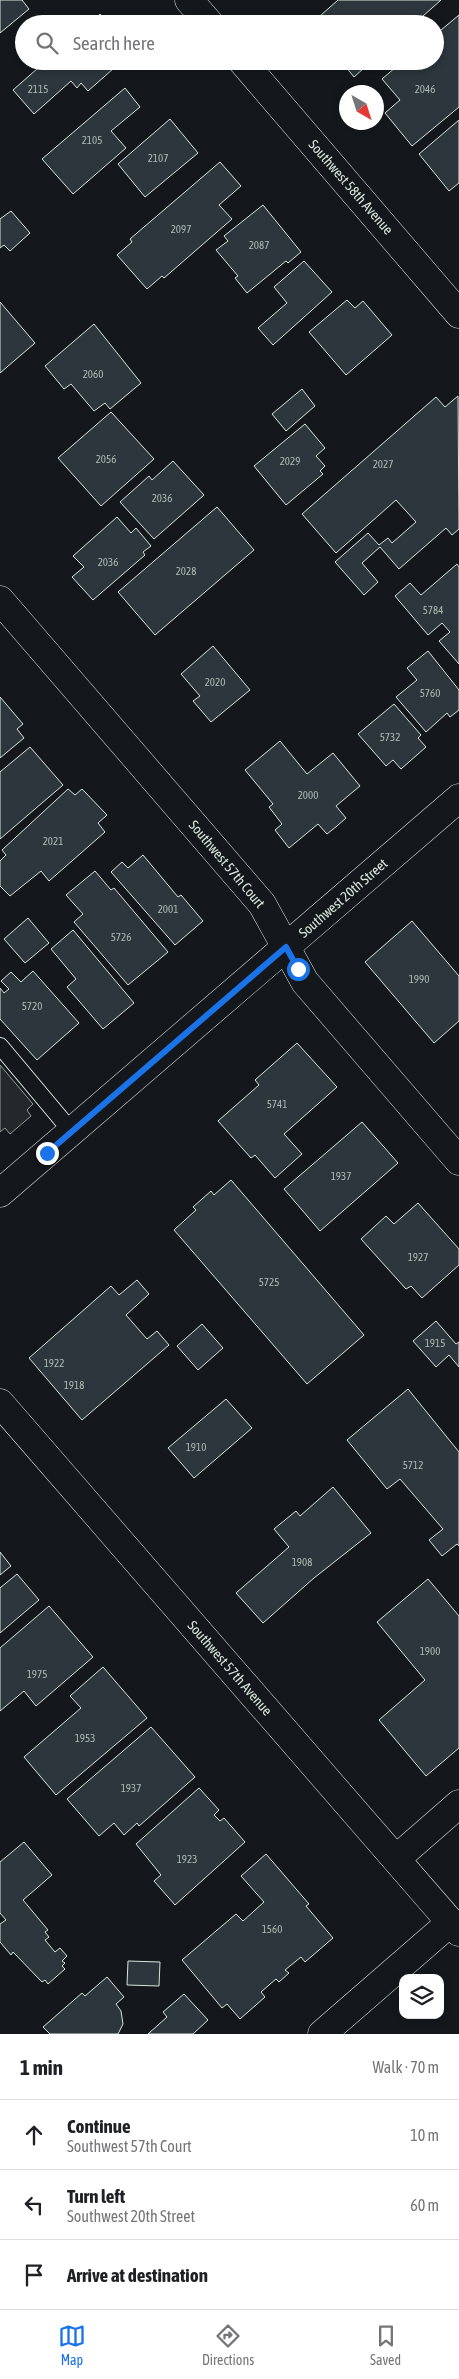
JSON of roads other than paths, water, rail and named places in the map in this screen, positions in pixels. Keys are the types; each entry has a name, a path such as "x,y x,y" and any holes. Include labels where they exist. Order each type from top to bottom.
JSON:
{"street":[{"path":"189,0 202,15"},
{"name":"Southwest 58th Avenue","path":"250,70 459,314"},
{"name":"Southwest 57th Court","path":"0,600 262,904 305,982 459,1161"},
{"name":"Southwest 20th Street","path":"0,1193 459,798"},
{"name":"Southwest 57th Avenue","path":"0,1403 455,1927"},
{"path":"396,1859 459,1804"},
{"path":"322,2034 455,1927"}],"lane":[{"path":"0,1046 72,1132"}]}
